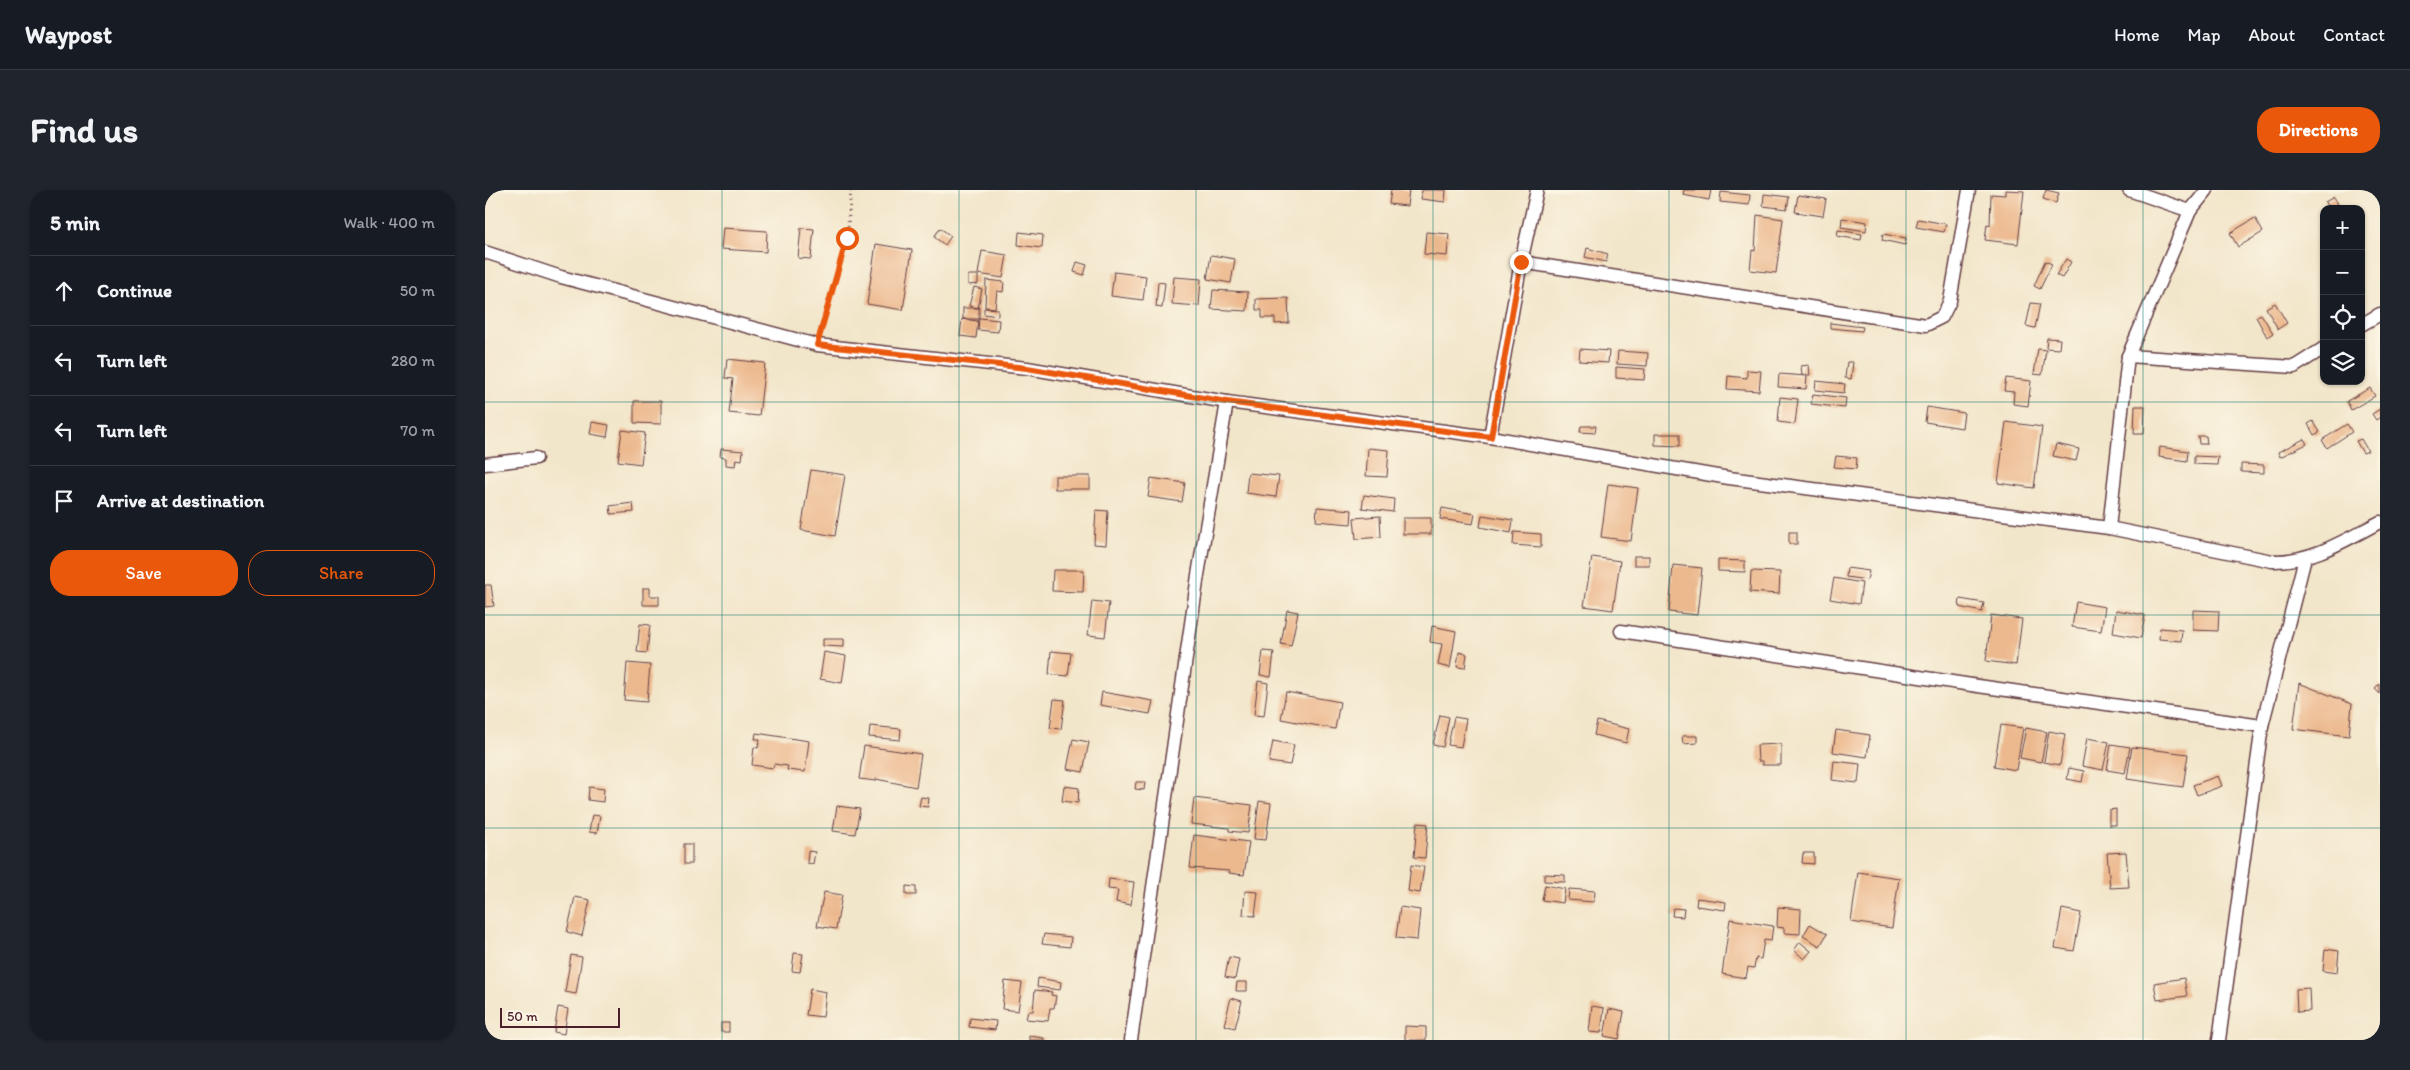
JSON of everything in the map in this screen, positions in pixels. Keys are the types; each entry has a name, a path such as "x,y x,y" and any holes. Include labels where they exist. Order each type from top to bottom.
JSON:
{"street":[{"path":"1491,437 1521,262 1537,190"},
{"path":"1521,262 1926,325 1942,317 1950,301 1969,190"},
{"path":"2129,190 2190,211"},
{"path":"2109,528 2129,356 2190,211 2207,190"},
{"path":"485,252 561,277 817,345 1027,368 1227,402 1491,437 1729,478 2109,528 2261,560 2283,561 2305,558 2380,522"},
{"path":"2365,323 2380,314"},
{"path":"2129,356 2294,367 2320,351"},
{"path":"1131,1040 1197,585 1227,402"},
{"path":"485,464 535,458"},
{"path":"2219,1040 2262,726 2305,558"},
{"path":"1621,631 1978,686 2262,726"}],"path":[{"path":"817,345 847,238 851,213 851,190"}],"building":[{"path":"1391,190 1409,190 1407,206 1389,204"},
{"path":"1422,190 1446,190 1445,202 1421,199"},
{"path":"1684,190 1711,190 1709,200 1683,195"},
{"path":"2005,190 2024,191 2018,244 1985,240 1987,224 1990,225 1991,194 2005,195"},
{"path":"2046,190 2059,193 2056,203 2043,199"},
{"path":"1721,192 1750,195 1749,205 1720,202"},
{"path":"1764,194 1789,197 1787,209 1763,206"},
{"path":"1798,195 1826,199 1823,216 1795,212"},
{"path":"2334,197 2338,204 2326,205 2325,202"},
{"path":"1757,215 1783,219 1776,273 1750,270 1752,250 1755,251"},
{"path":"1842,218 1867,222 1866,231 1841,227"},
{"path":"2255,218 2263,232 2238,247 2230,233"},
{"path":"1918,219 1946,224 1944,232 1916,227"},
{"path":"723,228 767,231 766,252 721,249"},
{"path":"801,228 814,229 811,259 798,258"},
{"path":"940,228 951,236 945,245 934,237"},
{"path":"1838,230 1862,234 1861,240 1837,236"},
{"path":"1019,232 1043,235 1042,248 1018,245"},
{"path":"1426,232 1449,234 1447,256 1424,254"},
{"path":"1883,234 1906,238 1905,245 1882,240"},
{"path":"876,244 912,250 903,310 867,304"},
{"path":"1587,248 1608,254 1606,262 1585,257"},
{"path":"982,251 1007,255 1003,278 978,274"},
{"path":"1211,255 1235,259 1231,283 1207,279"},
{"path":"2066,259 2071,262 2062,278 2056,275"},
{"path":"2045,261 2052,264 2040,289 2034,286"},
{"path":"1077,262 1087,265 1084,275 1074,272"},
{"path":"1114,272 1146,276 1143,300 1111,296"},
{"path":"968,275 978,275 978,284 968,285"},
{"path":"1174,277 1201,279 1199,306 1172,304"},
{"path":"986,280 1004,282 1003,292 997,291 995,308 985,307"},
{"path":"1158,282 1165,283 1162,308 1156,307"},
{"path":"974,287 982,289 978,308 969,306"},
{"path":"1213,290 1248,292 1247,311 1211,309"},
{"path":"1288,298 1289,323 1275,324 1275,318 1262,318 1262,310 1256,310 1256,299"},
{"path":"2031,303 2040,304 2035,328 2026,326"},
{"path":"2275,303 2287,323 2278,329 2266,308"},
{"path":"963,308 979,308 979,319 963,319"},
{"path":"984,308 998,309 998,316 984,314"},
{"path":"2261,314 2273,333 2267,337 2256,317"},
{"path":"979,318 999,320 998,332 978,330"},
{"path":"962,319 978,321 976,338 960,336"},
{"path":"1830,323 1863,327 1862,331 1830,328"},
{"path":"2047,338 2060,339 2059,349 2046,348"},
{"path":"1580,349 1609,351 1608,363 1579,361"},
{"path":"2038,349 2046,350 2042,375 2034,374"},
{"path":"1618,351 1648,353 1647,366 1617,364"},
{"path":"727,359 765,363 759,416 729,413 733,379 725,378"},
{"path":"1847,362 1853,362 1851,379 1845,378"},
{"path":"1809,365 1810,375 1802,375 1801,366"},
{"path":"1616,367 1645,369 1644,380 1616,378"},
{"path":"1747,370 1761,371 1759,391 1727,389 1728,376 1747,378"},
{"path":"1779,374 1807,376 1806,389 1778,387"},
{"path":"2006,378 2031,381 2028,406 2013,404 2014,392 2004,391"},
{"path":"1816,381 1845,384 1844,393 1815,390"},
{"path":"2370,388 2375,396 2351,410 2347,401"},
{"path":"1813,394 1846,398 1845,408 1811,404"},
{"path":"1780,397 1798,399 1795,424 1778,422"},
{"path":"634,401 661,401 661,424 634,423"},
{"path":"2135,406 2145,406 2144,434 2134,434"},
{"path":"1927,407 1964,413 1962,428 1925,422"},
{"path":"2380,409 2380,417 2376,420 2372,414"},
{"path":"2313,421 2320,432 2314,435 2308,424"},
{"path":"592,422 609,425 607,437 590,434"},
{"path":"2006,422 2042,427 2034,488 1998,483"},
{"path":"2347,424 2352,432 2327,448 2322,440"},
{"path":"1581,426 1596,426 1595,433 1580,432"},
{"path":"622,430 645,433 641,464 618,461"},
{"path":"1655,434 1680,434 1680,446 1655,445"},
{"path":"2198,436 2206,436 2207,444 2199,444"},
{"path":"2304,439 2307,444 2280,457 2278,452"},
{"path":"2361,439 2368,451 2363,453 2356,441"},
{"path":"2056,444 2079,449 2076,461 2053,456"},
{"path":"2160,447 2188,451 2187,461 2159,457"},
{"path":"1368,448 1389,450 1387,477 1366,476"},
{"path":"721,449 743,451 742,460 736,459 735,466 726,465 726,458 720,457"},
{"path":"1836,456 1857,458 1856,469 1834,467"},
{"path":"2194,456 2218,457 2217,465 2194,464"},
{"path":"2241,464 2264,465 2264,473 2241,472"},
{"path":"811,470 845,475 835,536 801,530"},
{"path":"1248,473 1279,476 1276,497 1246,493"},
{"path":"1055,476 1090,476 1090,489 1055,489"},
{"path":"1151,478 1185,483 1182,502 1148,497"},
{"path":"1608,484 1638,488 1631,541 1601,537"},
{"path":"1364,495 1394,499 1393,512 1362,508"},
{"path":"633,503 634,512 611,514 610,506"},
{"path":"1317,507 1352,510 1351,524 1316,521"},
{"path":"1442,508 1475,514 1473,524 1440,519"},
{"path":"1096,510 1108,511 1106,545 1094,544"},
{"path":"1482,515 1513,520 1511,533 1480,527"},
{"path":"1380,516 1381,537 1356,539 1354,518"},
{"path":"1403,518 1431,518 1431,534 1403,534"},
{"path":"1514,532 1541,534 1541,547 1513,545"},
{"path":"1789,532 1797,532 1797,544 1789,544"},
{"path":"1634,556 1649,556 1649,565 1634,565"},
{"path":"1592,557 1620,561 1613,610 1584,606"},
{"path":"1718,560 1745,561 1745,572 1718,571"},
{"path":"1673,565 1702,568 1697,615 1669,612"},
{"path":"1847,568 1869,571 1867,580 1846,577"},
{"path":"1053,570 1084,570 1083,592 1052,591"},
{"path":"1751,571 1780,572 1779,594 1750,592"},
{"path":"1834,578 1862,583 1859,604 1830,599"},
{"path":"485,585 491,585 494,606 485,607"},
{"path":"643,588 650,588 650,596 659,596 659,605 643,605"},
{"path":"1960,599 1984,603 1982,612 1959,607"},
{"path":"1092,601 1109,603 1105,637 1088,635"},
{"path":"2076,602 2105,607 2101,631 2072,627"},
{"path":"1287,610 1298,612 1291,646 1281,644"},
{"path":"2116,610 2145,615 2141,638 2113,633"},
{"path":"2193,610 2219,611 2218,631 2193,630"},
{"path":"1991,615 2022,619 2016,665 1986,661"},
{"path":"640,624 650,625 647,653 637,652"},
{"path":"1432,626 1456,631 1450,668 1438,665 1442,644 1430,642"},
{"path":"2160,628 2182,630 2181,641 2159,639"},
{"path":"823,639 844,639 844,647 823,646"},
{"path":"1051,651 1071,653 1068,676 1049,674"},
{"path":"1263,651 1274,652 1271,677 1260,675"},
{"path":"824,652 846,656 842,683 820,679"},
{"path":"1459,652 1467,654 1465,668 1457,667"},
{"path":"627,663 650,665 647,702 624,700"},
{"path":"1258,681 1268,683 1264,716 1254,715"},
{"path":"2299,683 2352,704 2349,736 2293,729"},
{"path":"2380,684 2380,694 2375,689"},
{"path":"1102,692 1153,701 1150,714 1100,705"},
{"path":"1286,692 1340,702 1335,729 1281,719"},
{"path":"1054,699 1065,700 1061,729 1050,728"},
{"path":"1440,715 1449,717 1443,747 1433,745"},
{"path":"1454,717 1466,719 1461,747 1448,745"},
{"path":"1597,721 1629,729 1626,743 1594,735"},
{"path":"2001,725 2023,728 2016,770 1994,766"},
{"path":"870,726 901,729 900,740 869,737"},
{"path":"2026,728 2047,732 2041,762 2020,758"},
{"path":"1836,730 1870,735 1867,757 1833,752"},
{"path":"2049,731 2065,734 2060,765 2044,762"},
{"path":"756,733 809,741 805,772 787,770 788,766 774,764 773,768 752,765 754,747 758,748 760,739 755,739"},
{"path":"1682,736 1697,736 1697,743 1683,744"},
{"path":"2087,738 2109,742 2103,770 2082,766"},
{"path":"1073,739 1089,742 1083,772 1067,769"},
{"path":"1273,741 1294,745 1290,765 1269,762"},
{"path":"1781,744 1781,765 1762,765 1762,761 1758,761 1757,745"},
{"path":"2111,744 2130,747 2125,773 2107,770"},
{"path":"864,746 921,754 916,787 876,779 876,781 859,779"},
{"path":"2132,747 2188,754 2183,787 2127,779"},
{"path":"1834,761 1860,764 1858,783 1832,780"},
{"path":"2069,768 2084,771 2082,782 2067,779"},
{"path":"2218,776 2222,786 2197,795 2193,785"},
{"path":"1136,782 1145,782 1144,790 1135,789"},
{"path":"1064,786 1079,788 1078,803 1062,801"},
{"path":"589,787 604,789 603,802 588,800"},
{"path":"921,797 929,798 928,807 919,806"},
{"path":"1194,798 1252,805 1248,833 1229,831 1229,828 1191,824"},
{"path":"1259,801 1271,803 1266,840 1254,839"},
{"path":"837,806 860,809 855,834 833,831"},
{"path":"2116,809 2116,825 2109,825 2109,810"},
{"path":"592,815 600,816 597,833 589,832"},
{"path":"1417,823 1428,824 1425,858 1414,857"},
{"path":"1194,835 1249,842 1244,875 1229,873 1229,871 1190,868"},
{"path":"684,844 692,844 692,864 684,864"},
{"path":"808,851 815,852 813,864 807,863"},
{"path":"2126,852 2129,887 2110,888 2107,853"},
{"path":"1803,853 1814,853 1814,864 1802,863"},
{"path":"1411,865 1424,867 1420,893 1408,891"},
{"path":"1858,872 1899,878 1892,928 1851,922"},
{"path":"1544,874 1565,875 1565,882 1544,881"},
{"path":"1109,879 1134,882 1131,905 1116,902 1118,890 1108,889"},
{"path":"1545,885 1565,889 1563,903 1542,900"},
{"path":"906,886 916,887 916,895 906,895"},
{"path":"1569,889 1595,891 1594,902 1568,900"},
{"path":"1245,891 1258,892 1255,916 1243,915"},
{"path":"824,892 842,895 836,929 817,926"},
{"path":"575,897 590,900 582,936 567,932"},
{"path":"1697,898 1726,902 1725,910 1696,906"},
{"path":"1400,907 1420,910 1417,940 1396,938"},
{"path":"1778,907 1801,909 1800,934 1784,933 1784,928 1777,927"},
{"path":"1673,908 1684,909 1683,917 1672,916"},
{"path":"2062,909 2081,913 2074,951 2055,948"},
{"path":"1730,919 1773,926 1771,941 1764,940 1761,959 1756,958 1754,968 1748,967 1746,978 1722,974"},
{"path":"1810,924 1827,934 1820,946 1803,936"},
{"path":"1044,934 1071,937 1070,947 1042,944"},
{"path":"1800,942 1811,951 1804,959 1794,950"},
{"path":"2325,949 2339,951 2337,973 2323,971"},
{"path":"794,953 803,954 800,972 792,971"},
{"path":"571,955 582,957 576,994 565,992"},
{"path":"1229,957 1239,959 1235,979 1225,977"},
{"path":"1038,978 1061,982 1060,990 1037,987"},
{"path":"2184,978 2187,996 2157,1000 2154,983"},
{"path":"1005,981 1022,983 1018,1011 1002,1009"},
{"path":"1237,982 1247,982 1247,991 1236,991"},
{"path":"2309,988 2310,1011 2297,1012 2296,989"},
{"path":"810,989 826,992 823,1017 806,1015"},
{"path":"1035,990 1052,992 1051,995 1056,996 1054,1008 1050,1008 1048,1021 1026,1019 1028,1011 1033,1011"},
{"path":"1231,998 1242,1001 1235,1028 1224,1025"},
{"path":"1592,1006 1604,1008 1601,1033 1589,1032"},
{"path":"558,1007 568,1009 564,1034 554,1032"},
{"path":"1609,1009 1624,1012 1619,1039 1604,1036"},
{"path":"970,1018 996,1021 995,1030 969,1027"},
{"path":"721,1023 729,1023 729,1032 721,1032"},
{"path":"1405,1026 1426,1027 1426,1040 1405,1040"},
{"path":"1029,1036 1044,1038 1044,1040 1029,1040"}],"route":[{"path":"847,238 817,345 1027,368 1227,402 1491,437 1521,262"}]}
